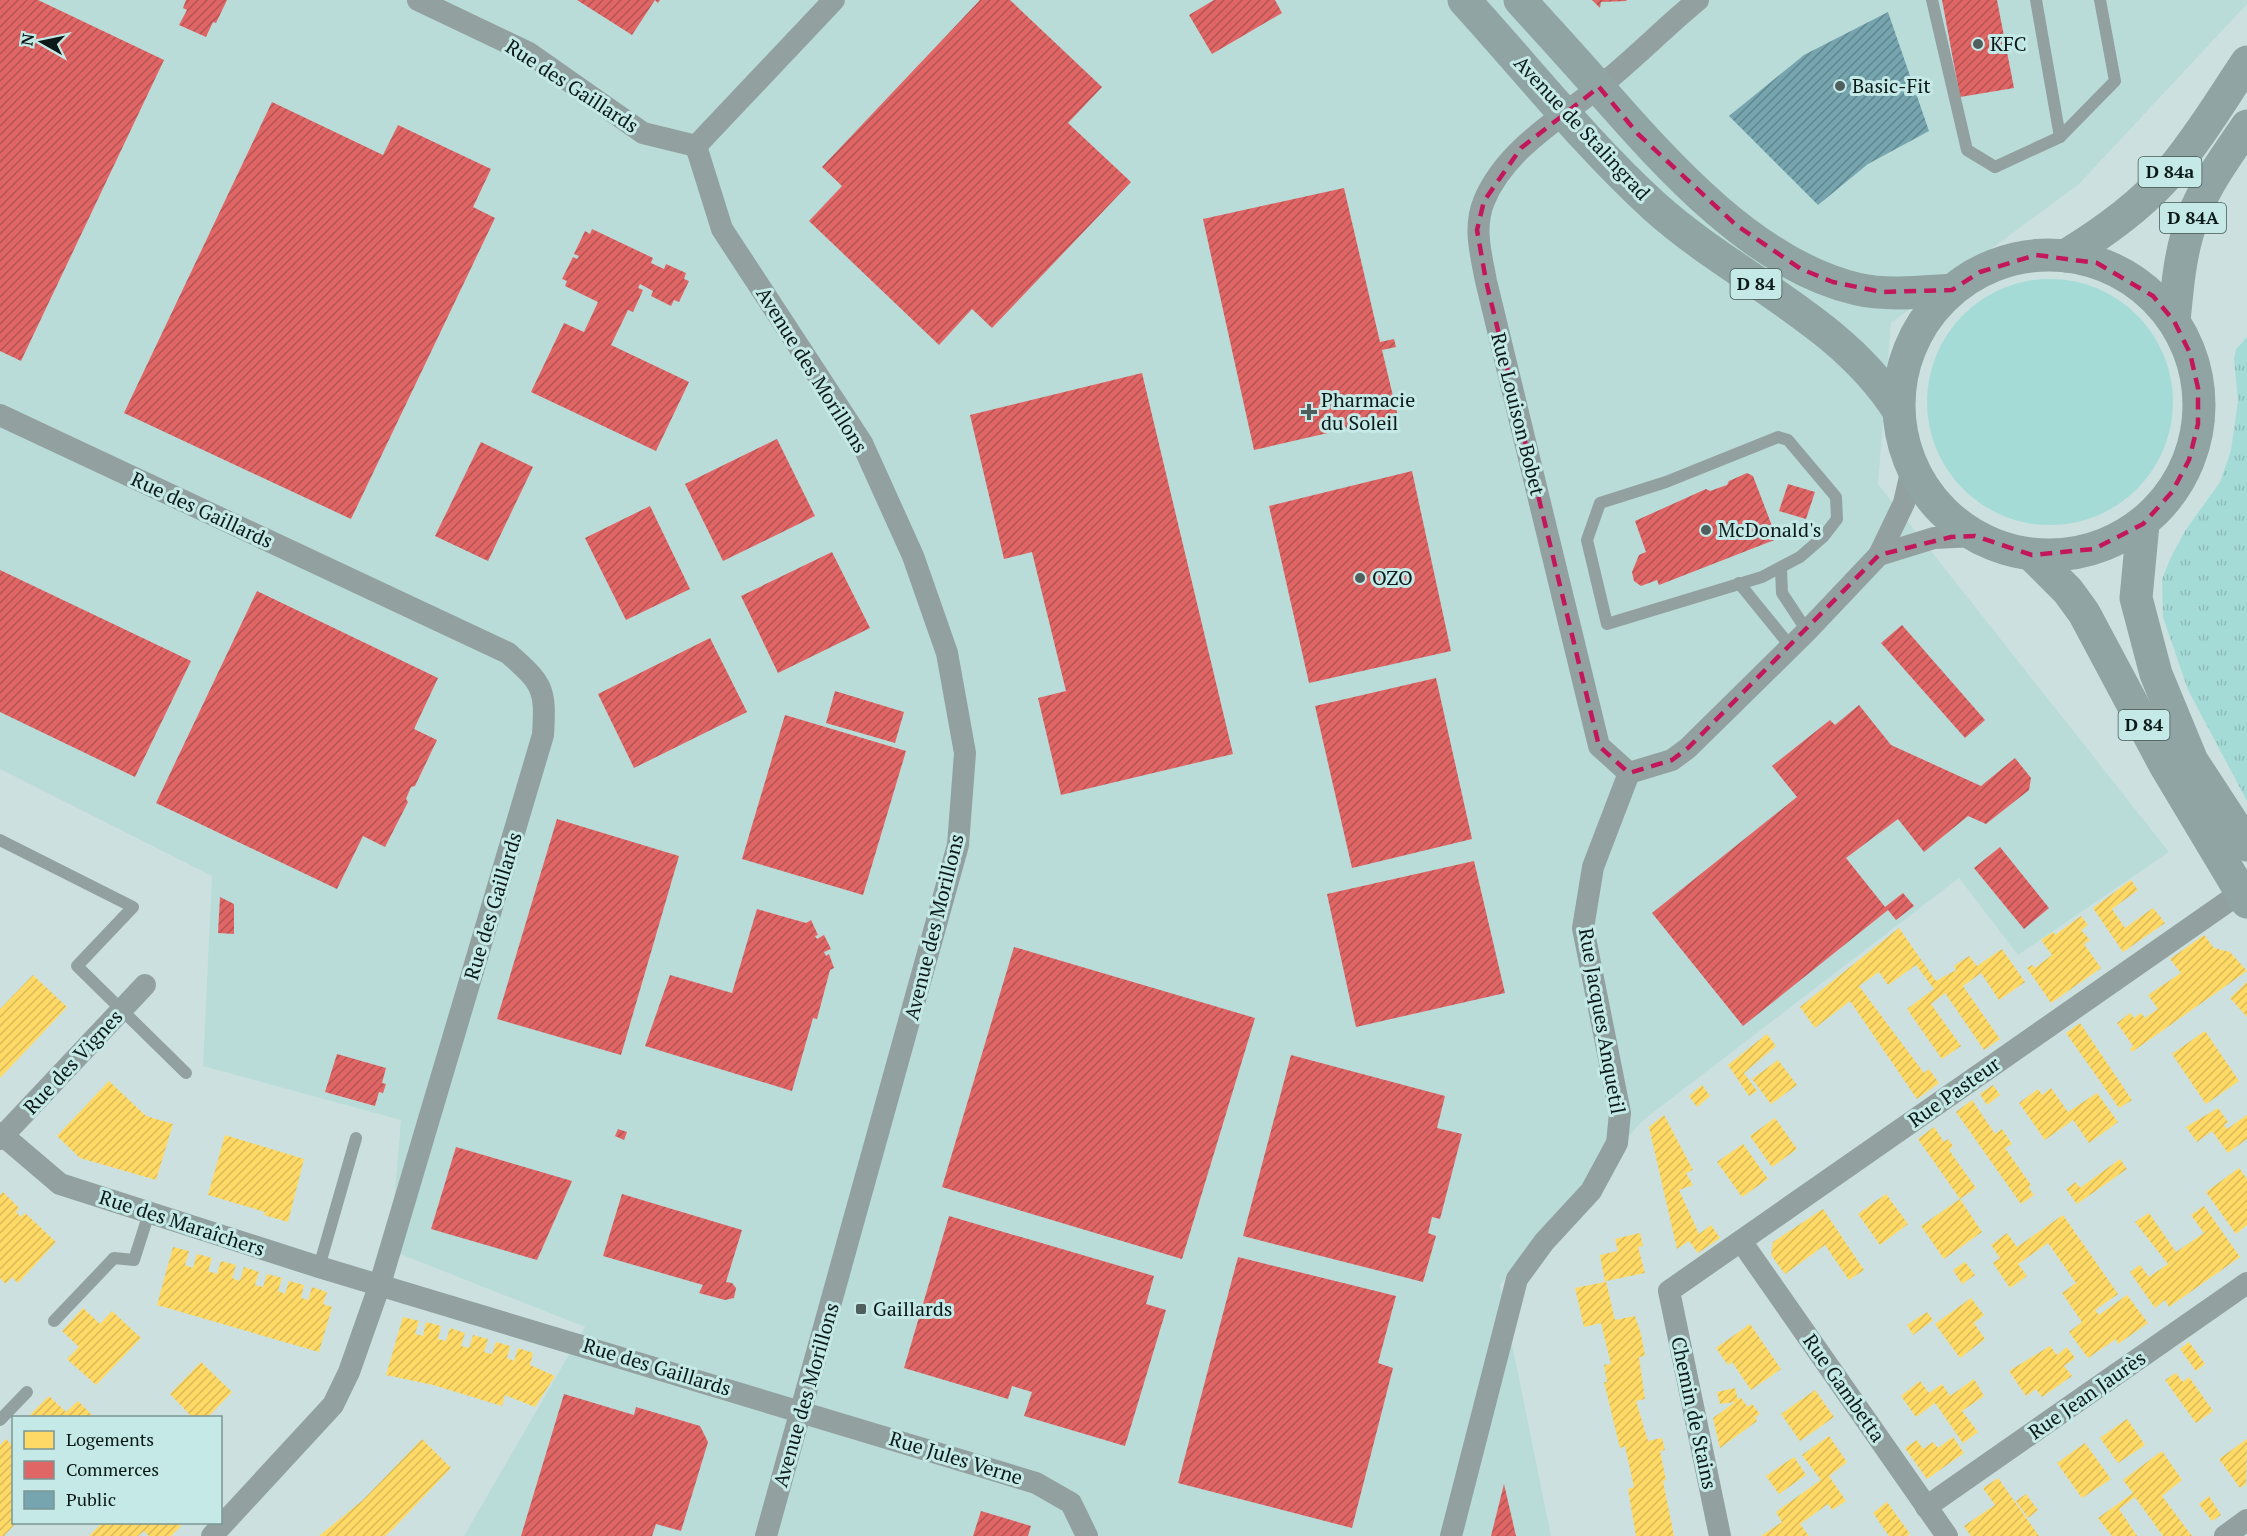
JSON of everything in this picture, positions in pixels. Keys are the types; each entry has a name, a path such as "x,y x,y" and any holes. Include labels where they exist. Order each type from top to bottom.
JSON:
{"main road":[{"name":"Avenue de Stalingrad","path":"1464,0 1609,162 1655,207 1703,246 1841,344 1870,372 1898,410"},
{"name":"Avenue de Stalingrad","path":"1520,0 1638,134 1727,217 1773,252 1801,269 1858,290 1882,292 1952,290"},
{"name":"D 84a","path":"2065,256 2094,238 2137,204 2170,172 2247,62"},
{"name":"D 84A","path":"2174,321 2181,260 2187,232 2203,193 2247,126"},
{"path":"2036,255 2065,256 2097,263 2127,276 2153,296 2174,321 2192,362 2198,388 2198,424 2189,460 2172,492 2143,524 2094,549 2063,555 2032,555 2002,549 1975,536 1938,507 1912,468 1904,444 1898,410 1901,382 1911,347 1929,314 1952,290 1980,272 2007,261 2036,255"},
{"name":"D 84","path":"2143,524 2136,598 2156,674 2192,761 2247,845"},
{"name":"D 84","path":"2032,555 2068,591 2084,613 2165,765 2243,897"}],"street":[{"name":"Rue des Gaillards","path":"418,0 529,53 643,133 696,146"},
{"path":"696,146 834,0"},
{"name":"Rue Louison Bobet","path":"1629,773 1599,746 1486,281 1477,230 1484,201 1499,176 1521,148 1564,111 1599,87 1698,0"},
{"name":"Avenue des Morillons","path":"696,146 722,229 862,443 913,556 947,653 965,753 958,845 766,1536"},
{"name":"Rue des Gaillards","path":"0,415 508,653 533,675 546,700 543,735 380,1284 802,1411"},
{"path":"1629,773 1672,760 1688,748 1799,639 1880,555 1904,503 1912,468"},
{"path":"1880,555 1934,538 1975,536"},
{"name":"Rue Jacques Anquetil","path":"1451,1536 1517,1279 1544,1242 1591,1191 1617,1143 1620,1113 1583,928 1593,867 1629,773"},
{"name":"Rue Pasteur","path":"1669,1291 2243,897"},
{"name":"Rue des Vignes","path":"1,1136 145,985"},
{"name":"Rue des Maraîchers","path":"1,1136 60,1184 319,1267 380,1284"},
{"name":"Rue Gambetta","path":"1741,1240 1947,1536"},
{"name":"Rue Jean Jaurès","path":"1926,1507 2247,1283"},
{"path":"212,1536 333,1405 349,1372 380,1284"},
{"name":"Chemin de Stains","path":"1669,1291 1720,1536"},
{"name":"Rue Jules Verne","path":"802,1411 1036,1483 1071,1503 1087,1536"},
{"path":"2224,1536 2247,1520"}],"lane":[{"path":"1932,0 1967,150 1995,167 2060,137 2115,81 2100,0"},
{"path":"2036,0 2060,137"},
{"path":"1778,437 1788,440 1836,497 1837,519 1823,537 1800,557 1781,569 1607,624 1587,540 1600,503 1684,475 1778,437"},
{"path":"1781,569 1782,593 1799,639"},
{"path":"1739,583 1799,639"},
{"path":"0,840 133,907 77,966 186,1073"},
{"path":"319,1267 356,1138"},
{"path":"54,1322 114,1258 134,1260 149,1213"},
{"path":"0,1420 27,1392"}],"highlighted area":[{"path":"1599,87 1638,134 1736,225 1801,269 1833,282 1882,292 1952,290 1980,272 2036,255 2097,263 2153,296 2174,321 2190,353 2198,388 2198,424 2189,460 2172,492 2143,524 2094,549 2032,555 1975,536 1951,537 1879,555 1688,748 1672,760 1629,773 1599,746 1486,281 1477,230 1484,201 1521,148"}],"shaded area":[{"path":"0,0 2247,0 2247,4 2079,184 1891,323 1878,484 2169,852 2018,955 1959,878 1642,1121 1500,1285 1551,1536 464,1536 585,1327 390,1250 401,1120 203,1066 212,876 0,769"}],"green space":[{"path":"2050,279 2086,284 2118,300 2137,315 2152,334 2168,366 2173,402 2168,438 2152,470 2137,489 2118,504 2086,520 2050,525 2014,520 1982,504 1963,489 1948,470 1932,438 1927,402 1932,366 1948,334 1963,315 1982,300 2014,284"},
{"path":"2247,337 2247,801 2188,690 2163,617 2162,579 2185,531 2220,482 2231,450 2238,401 2234,359 2236,349"}],"building: Logements":[{"path":"2131,880 2138,890 2112,909 2125,928 2153,908 2165,923 2123,952 2093,908"},
{"path":"2081,916 2088,925 2081,930 2090,940 2084,944 2101,968 2051,1003 2027,968 2032,965 2035,968 2052,955 2041,940 2053,932 2055,935"},
{"path":"1899,928 1936,981 1956,970 1954,966 1969,956 1977,966 2002,949 2025,982 1999,1000 1981,973 1963,986 2000,1039 1984,1050 1945,993 1931,1004 1961,1046 1942,1059 1907,1009 1934,989 1916,965 1888,985 1879,972 1859,986 1924,1073 1929,1069 1939,1083 1917,1099 1850,1001 1815,1028 1800,1007"},
{"path":"2204,935 2214,948 2230,952 2247,971 2132,1052 2130,1049 2133,1046 2117,1023 2130,1013 2134,1018 2141,1013 2145,1018 2158,1009 2148,995 2181,973 2170,959"},
{"path":"33,975 67,1007 0,1078 0,1009"},
{"path":"2247,982 2247,1017 2230,998"},
{"path":"2080,1023 2132,1100 2119,1108 2066,1033"},
{"path":"2205,1031 2239,1081 2206,1104 2172,1054"},
{"path":"1767,1034 1776,1046 1744,1073 1757,1091 1749,1096 1728,1065"},
{"path":"1778,1060 1797,1085 1771,1104 1752,1079"},
{"path":"109,1081 146,1116 173,1124 156,1180 80,1158 57,1136"},
{"path":"1702,1085 1710,1096 1697,1107 1689,1096"},
{"path":"1993,1085 2000,1095 1987,1105 1980,1094"},
{"path":"2051,1088 2068,1112 2097,1093 2118,1122 2089,1143 2073,1120 2045,1140 2019,1103 2038,1089 2042,1095"},
{"path":"1972,1100 1995,1134 2002,1129 2012,1144 2005,1148 2031,1185 2028,1187 2034,1195 2021,1204 1956,1112"},
{"path":"2218,1108 2228,1122 2224,1125 2227,1129 2247,1115 2247,1139 2228,1153 2212,1131 2197,1142 2186,1127"},
{"path":"1664,1115 1693,1170 1686,1173 1693,1185 1679,1190 1699,1234 1711,1225 1720,1238 1698,1253 1689,1241 1677,1249 1649,1127"},
{"path":"1775,1118 1797,1149 1772,1167 1750,1136"},
{"path":"1934,1127 1944,1142 1948,1139 1953,1146 1949,1150 1976,1188 1960,1199 1918,1139"},
{"path":"225,1135 304,1159 288,1222 264,1215 265,1212 208,1195"},
{"path":"1743,1144 1768,1179 1742,1197 1717,1162"},
{"path":"2120,1159 2127,1169 2077,1204 2066,1189 2076,1182 2080,1188"},
{"path":"2239,1168 2247,1179 2247,1225 2236,1234 2206,1192"},
{"path":"3,1192 19,1208 16,1212 21,1217 25,1213 56,1242 18,1283 12,1277 6,1284 0,1278 0,1195"},
{"path":"1886,1194 1908,1224 1880,1245 1858,1214"},
{"path":"1960,1199 1982,1232 1944,1259 1921,1226"},
{"path":"2204,1206 2240,1257 2169,1307 2165,1300 2155,1308 2130,1272 2140,1265 2149,1277 2168,1264 2135,1222 2149,1213 2176,1252 2204,1233 2191,1215"},
{"path":"1823,1209 1864,1270 1849,1280 1825,1245 1785,1274 1771,1255 1773,1242"},
{"path":"2063,1215 2118,1294 2095,1310 2099,1315 2127,1295 2148,1323 2118,1344 2116,1339 2088,1358 2069,1332 2082,1322 2062,1293 2076,1283 2048,1243 2018,1264 2027,1276 2010,1288 1993,1263 2000,1258 1991,1245 2007,1233 2017,1247"},
{"path":"1640,1233 1643,1246 1638,1247 1645,1273 1606,1281 1615,1320 1635,1316 1641,1334 1645,1356 1639,1357 1645,1399 1636,1401 1648,1441 1662,1438 1665,1450 1660,1451 1666,1480 1663,1481 1674,1536 1636,1536 1628,1489 1634,1487 1625,1446 1620,1448 1604,1382 1607,1382 1604,1365 1611,1364 1601,1323 1584,1327 1575,1288 1605,1282 1600,1255 1618,1251 1615,1239"},
{"path":"173,1247 189,1251 185,1265 193,1268 197,1254 212,1258 208,1271 217,1274 221,1261 236,1265 232,1278 240,1281 244,1267 259,1272 255,1285 263,1287 267,1274 282,1278 278,1291 285,1294 289,1281 304,1285 301,1298 308,1300 312,1287 327,1292 323,1304 332,1307 319,1352 157,1305"},
{"path":"1965,1262 1975,1275 1962,1284 1953,1270"},
{"path":"1971,1298 1984,1315 1974,1323 1985,1339 1960,1358 1935,1324"},
{"path":"83,1308 100,1324 112,1311 141,1338 96,1385 67,1359 79,1347 62,1331"},
{"path":"1927,1312 1933,1320 1913,1335 1907,1325"},
{"path":"403,1317 419,1321 415,1334 423,1336 426,1322 441,1326 438,1339 446,1341 450,1328 465,1333 461,1346 469,1348 473,1335 488,1339 484,1352 492,1354 496,1342 510,1346 507,1358 514,1361 518,1348 533,1353 530,1365 555,1376 535,1407 505,1395 502,1406 433,1385 386,1375"},
{"path":"1750,1324 1781,1369 1751,1390 1732,1362 1728,1365 1716,1348"},
{"path":"2189,1342 2205,1364 2196,1371 2180,1349"},
{"path":"2050,1346 2057,1355 2067,1347 2075,1358 2064,1366 2072,1376 2042,1397 2036,1389 2026,1396 2009,1371"},
{"path":"201,1362 232,1392 209,1416 191,1416 170,1394"},
{"path":"2176,1373 2183,1382 2189,1377 2213,1411 2196,1423 2165,1380"},
{"path":"1974,1379 1984,1396 1962,1411 1978,1432 1963,1443 1935,1403 1916,1417 1901,1396 1920,1381 1929,1393 1942,1384 1950,1396"},
{"path":"1735,1388 1738,1400 1740,1397 1748,1407 1752,1404 1760,1414 1755,1417 1757,1421 1720,1448 1713,1418 1735,1402 1720,1404 1717,1392"},
{"path":"1815,1390 1834,1417 1800,1441 1781,1414"},
{"path":"49,1396 66,1412 78,1401 93,1416 29,1416"},
{"path":"2127,1419 2145,1445 2118,1463 2100,1438"},
{"path":"1829,1436 1847,1462 1829,1476 1846,1501 1832,1510 1828,1504 1800,1524 1809,1536 1761,1536 1782,1522 1776,1512 1821,1480 1802,1455"},
{"path":"1953,1437 1964,1453 1927,1479 1905,1448 1917,1440 1923,1449 1933,1442 1938,1448"},
{"path":"6,1439 12,1445 12,1524 15,1524 4,1536 0,1536 0,1445"},
{"path":"422,1439 451,1468 392,1530 385,1536 319,1536 363,1500"},
{"path":"2247,1439 2246,1484 2240,1488 2219,1459"},
{"path":"2085,1443 2111,1479 2082,1498 2057,1463"},
{"path":"2162,1451 2182,1480 2162,1496 2192,1536 2163,1536 2135,1497 2119,1509 2137,1536 2112,1536 2098,1518 2133,1493 2123,1480"},
{"path":"1794,1457 1806,1475 1779,1494 1766,1476"},
{"path":"1998,1478 2039,1536 1971,1536 1964,1526 1995,1505 1983,1488"},
{"path":"2026,1494 2038,1510 2028,1518 2016,1501"},
{"path":"2209,1496 2221,1515 2212,1521 2199,1504"},
{"path":"1887,1502 1910,1534 1907,1536 1889,1536 1873,1513"},
{"path":"101,1524 180,1524 181,1526 171,1536 149,1536 144,1531 138,1536 89,1536"}],"building: Commerces":[{"path":"0,0 38,0 164,60 21,361 0,351"},
{"path":"186,0 227,0 206,37 179,25 187,10 183,8"},
{"path":"577,0 655,0 632,35"},
{"path":"980,0 1010,0 1102,87 1068,123 1131,182 992,328 972,309 939,345 809,221 842,186 822,167"},
{"path":"1214,0 1275,0 1282,13 1212,54 1189,15"},
{"path":"1592,0 1627,1 1601,2 1600,8"},
{"name":"KFC","path":"1942,0 1997,0 2014,88 1960,97"},
{"path":"272,102 383,155 398,125 491,169 473,207 495,218 351,519 124,413"},
{"path":"1344,188 1380,342 1394,339 1396,347 1382,350 1398,417 1254,450 1203,219"},
{"path":"592,229 653,258 651,263 664,269 666,264 686,273 684,279 689,281 679,302 674,300 671,306 651,296 653,291 640,284 638,288 643,290 633,312 628,310 611,345 689,382 656,451 531,392 564,323 584,332 598,302 565,286 567,281 562,279 573,257 577,259 579,256 574,254 585,231 590,234"},
{"path":"1142,373 1233,754 1061,795 1038,698 1066,691 1032,552 1004,559 970,415"},
{"path":"777,439 815,516 723,561 685,484"},
{"path":"481,442 533,467 488,561 435,536"},
{"name":"OZO","path":"1412,471 1451,651 1309,683 1269,506"},
{"name":"McDonald's","path":"1747,473 1753,476 1777,539 1659,585 1657,580 1641,586 1634,581 1632,572 1639,555 1646,552 1635,521 1706,489 1710,491 1727,485 1729,481"},
{"path":"1788,484 1815,492 1806,519 1779,511"},
{"path":"650,506 690,589 626,620 585,538"},
{"path":"832,552 870,628 778,673 741,596"},
{"path":"0,570 191,661 135,777 0,712"},
{"path":"257,591 438,678 414,729 437,740 415,786 411,787 406,799 408,802 385,847 363,836 337,889 156,803"},
{"path":"1902,625 1985,720 1965,738 1881,643"},
{"path":"710,638 747,712 634,768 598,694"},
{"path":"1436,678 1472,839 1352,868 1315,706"},
{"path":"835,691 904,712 895,743 826,723"},
{"path":"1859,705 1891,745 1981,786 2015,758 2031,778 2029,790 1986,824 1968,816 1924,852 1898,819 1846,858 1885,907 1903,893 1914,906 1896,920 1888,910 1743,1026 1652,913 1797,797 1772,766 1830,720 1835,725"},
{"path":"785,715 906,751 863,895 742,859"},
{"path":"557,819 679,856 621,1055 497,1019"},
{"path":"2000,847 2049,908 2024,929 1974,868"},
{"path":"1474,861 1505,993 1356,1027 1327,894"},
{"path":"220,897 234,904 234,934 218,933"},
{"path":"757,909 806,923 811,920 818,935 815,936 817,939 824,935 831,949 824,952 826,956 829,954 834,968 830,970 817,1019 813,1018 792,1091 645,1046 670,975 732,993"},
{"path":"1014,947 1255,1018 1182,1259 942,1187"},
{"path":"337,1054 386,1068 382,1083 386,1084 383,1093 379,1092 375,1106 325,1092"},
{"path":"1291,1055 1445,1096 1437,1128 1462,1134 1440,1219 1432,1217 1428,1233 1436,1236 1423,1282 1243,1236"},
{"path":"618,1129 627,1132 624,1140 615,1136"},
{"path":"456,1147 572,1181 537,1260 431,1229"},
{"path":"622,1194 742,1230 726,1282 732,1283 736,1288 734,1298 725,1300 699,1293 703,1285 603,1256"},
{"path":"949,1216 1154,1276 1146,1304 1166,1310 1125,1446 1024,1416 1032,1392 1012,1386 1008,1399 904,1368"},
{"path":"1238,1257 1396,1296 1378,1363 1393,1368 1352,1528 1178,1483"},
{"path":"564,1394 634,1415 636,1407 700,1426 708,1442 681,1531 656,1524 652,1536 521,1536"},
{"path":"1504,1484 1516,1536 1491,1536"},
{"path":"981,1511 1031,1526 1028,1536 973,1536"}],"building: Public":[{"name":"Basic-Fit","path":"1888,12 1929,131 1868,164 1818,205 1729,116 1804,55"}],"place":[{"name":"KFC","path":"1978,44"},
{"name":"Basic-Fit","path":"1840,86"},
{"name":"Pharmacie du Soleil","path":"1309,412"},
{"name":"McDonald's","path":"1706,530"},
{"name":"OZO","path":"1360,578"},
{"name":"Gaillards","path":"861,1309"}]}
